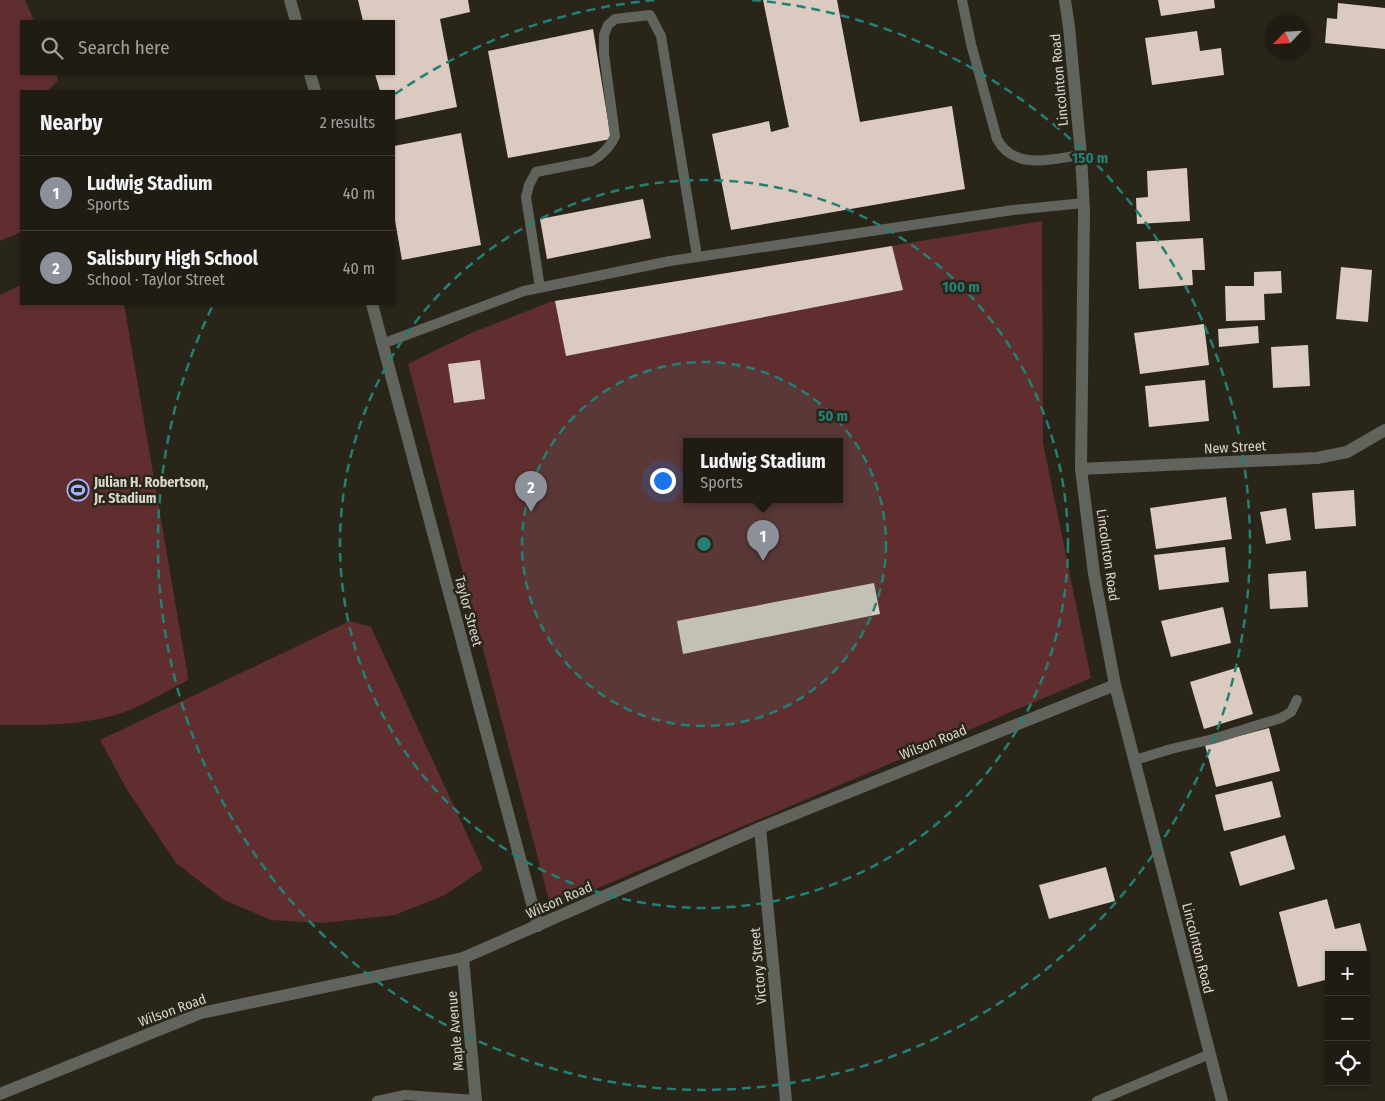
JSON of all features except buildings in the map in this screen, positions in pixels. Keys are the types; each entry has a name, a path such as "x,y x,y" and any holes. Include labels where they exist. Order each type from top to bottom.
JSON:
{"street":[{"path":"290,0 296,20"},
{"name":"Lincolnton Road","path":"1065,0 1082,155 1084,203 1081,469 1094,574 1115,685 1222,1101"},
{"path":"310,75 315,90"},
{"name":"Taylor Street","path":"372,305 538,926"},
{"name":"New Street","path":"1081,469 1317,458 1347,452 1385,430"},
{"name":"Wilson Road","path":"0,1094 201,1012 464,958 760,828 1115,685"},
{"name":"Victory Street","path":"760,828 786,1101"},
{"name":"Maple Avenue","path":"464,958 476,1100"}],"lane":[{"path":"962,0 974,53 998,140 1002,148 1012,156 1023,161 1058,159 1082,155"},
{"path":"540,288 526,197 529,185 536,172 592,161 598,158 613,142 615,136 604,54 604,35 608,24 615,19 650,15 661,36 697,256"},
{"path":"382,344 524,291 697,256 1013,210 1084,203"},
{"path":"1135,760 1281,718 1291,712 1297,700"},
{"path":"1097,1101 1210,1054"},
{"path":"377,1101 405,1096 476,1100"}],"shaded area":[{"path":"0,0 25,0 34,20 20,20 20,75 56,75 58,80 49,90 20,90 20,232 0,241"},
{"path":"1042,221 1043,443 1091,678 551,908 408,364 471,333 550,302"},
{"name":"Julian H. Robertson, Jr. Stadium","path":"20,285 20,305 124,305 188,680 134,708 100,719 58,724 0,725 0,295"},
{"path":"350,621 371,627 483,869 445,895 395,915 323,923 271,920 224,900 176,863 126,788 100,740"}],"place":[{"name":"Julian H. Robertson, Jr. Stadium","path":"78,490"},
{"name":"Salisbury High School","path":"531,512"},
{"name":"Ludwig Stadium","path":"763,561"}]}
